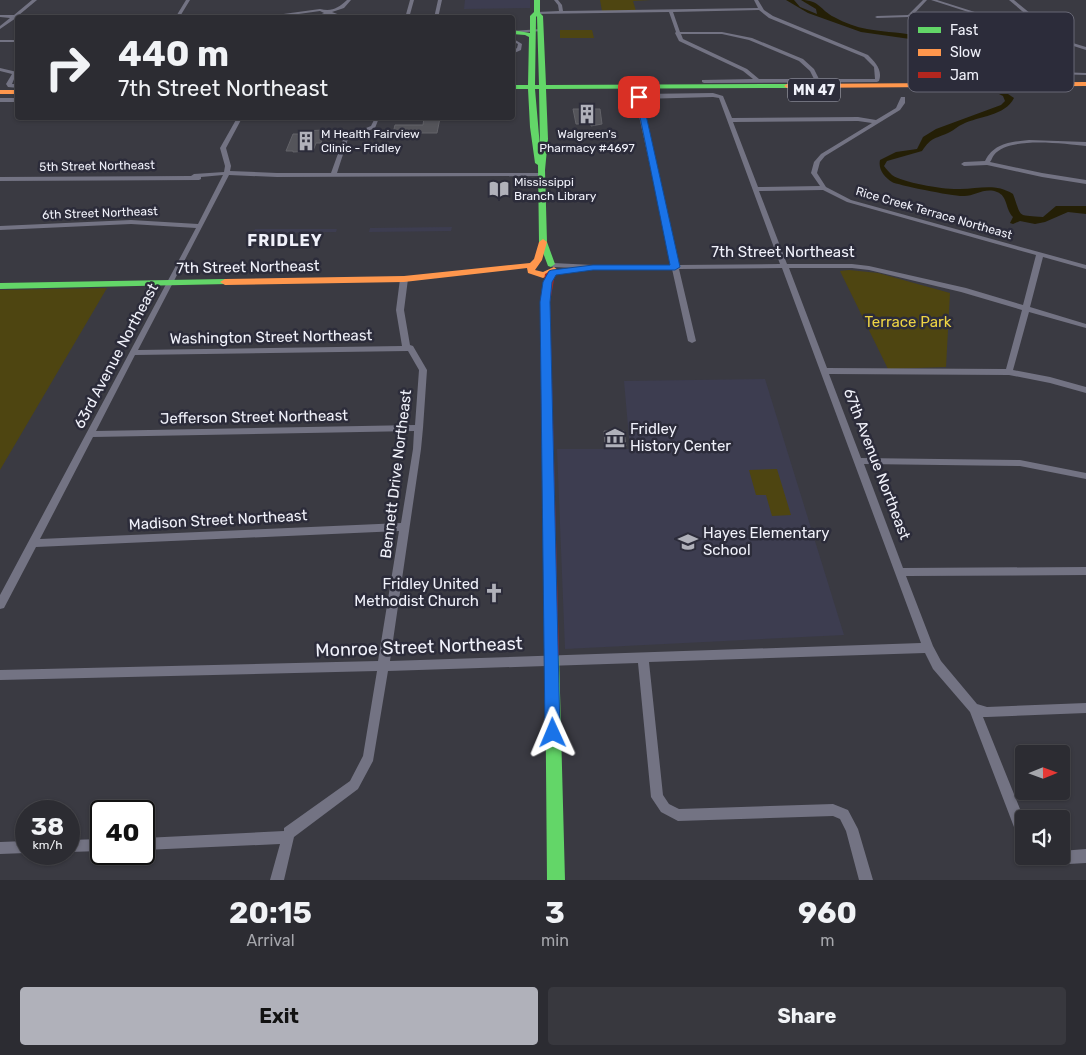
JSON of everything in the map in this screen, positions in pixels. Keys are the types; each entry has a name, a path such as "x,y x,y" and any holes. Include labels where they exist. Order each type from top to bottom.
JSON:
{"street":[{"path":"16,15 35,0"},
{"path":"179,15 188,0"},
{"path":"322,15 345,5 349,0"},
{"path":"408,15 412,0"},
{"path":"437,15 440,0"},
{"path":"537,0 536,13 533,16 538,89 533,142 541,172 543,242 551,269 545,302 556,880"},
{"path":"556,0 560,5 561,13"},
{"path":"704,81 877,80 876,67 866,56 771,17 761,9 756,0"},
{"path":"913,12 925,0"},
{"path":"932,0 970,12"},
{"path":"1011,0 1026,12"},
{"path":"536,13 761,9"},
{"path":"278,15 314,10 338,15"},
{"path":"671,12 678,33 684,42 745,70 757,80"},
{"path":"0,16 15,16"},
{"path":"0,28 15,16"},
{"path":"877,17 908,16"},
{"path":"515,32 535,32"},
{"path":"678,33 722,33 750,38 801,60 812,70 818,80"},
{"path":"0,41 15,41"},
{"path":"515,41 520,46 519,50 515,52"},
{"path":"1074,46 1086,50"},
{"path":"0,69 15,73 9,84 10,86 15,86"},
{"path":"683,82 731,86"},
{"name":"MN 47","path":"515,91 731,86 908,85"},
{"name":"MN 47","path":"515,87 538,89 908,88"},
{"path":"0,92 15,92"},
{"name":"67th Avenue Northeast","path":"639,97 717,95 721,97 928,648 937,665 974,709 1015,812"},
{"path":"0,96 15,96"},
{"path":"639,97 692,341"},
{"path":"824,188 814,173 817,162 831,148 898,109 903,98"},
{"path":"0,100 15,100"},
{"path":"226,176 228,166 224,148 238,120"},
{"path":"333,175 346,138 353,133 370,129 375,125 376,120"},
{"path":"730,120 858,120 876,122"},
{"path":"987,163 989,155 999,146 1011,143 1086,144"},
{"path":"964,164 987,163 1086,182"},
{"name":"5th Street Northeast","path":"0,179 194,176 259,177 267,175 461,175 541,172"},
{"name":"63rd Avenue Northeast","path":"0,605 226,176"},
{"path":"755,189 824,188"},
{"name":"Rice Creek Terrace Northeast","path":"824,188 850,201 1086,268"},
{"name":"6th Street Northeast","path":"0,228 131,222 200,226"},
{"path":"543,242 534,269 545,302"},
{"path":"1009,372 1040,255"},
{"name":"7th Street Northeast","path":"0,286 404,279 495,270 534,269 540,276 551,269 593,267 839,265 868,268 963,290 1086,326"},
{"name":"Bennett Drive Northeast","path":"287,837 289,833 354,785 369,757 419,428 423,370 410,348 406,347 400,310 404,279"},
{"name":"Washington Street Northeast","path":"133,353 410,348"},
{"path":"824,371 1009,372 1050,380 1086,390"},
{"name":"Jefferson Street Northeast","path":"90,434 419,428"},
{"path":"858,460 1020,463 1086,476"},
{"name":"Madison Street Northeast","path":"32,543 405,527"},
{"path":"901,572 1086,571"},
{"name":"Monroe Street Northeast","path":"0,675 384,666 928,648"},
{"path":"643,657 658,797 665,808 678,815 834,810 844,814 852,829 866,880"},
{"path":"974,709 986,712 1086,708"},
{"path":"155,843 287,837 277,880"},
{"path":"0,848 15,847"},
{"path":"1070,857 1086,856"}],"shaded area":[{"path":"465,0 530,0 530,8 464,9"},
{"path":"786,0 794,0 800,7 817,14 816,9 801,0 807,0 846,23 877,31 908,34 908,39 861,32 808,13"},
{"path":"999,94 1008,94 1014,98 1004,109 969,121 950,132 934,138 922,151 887,161 884,166 892,175 905,181 954,189 987,187 1006,191 1013,194 1019,211 1024,215 1043,217 1056,206 1086,206 1086,214 1068,212 1045,222 1035,224 1020,221 1013,224 1010,223 1013,217 1003,196 997,192 984,191 968,196 939,193 896,184 884,175 880,167 880,160 896,152 917,149 923,137 936,129 1001,105 1005,101 1003,96"},
{"path":"452,227 451,231 369,232 370,228"},
{"path":"255,229 337,229 336,232 253,233"},
{"name":"Hayes Elementary School","path":"765,379 844,635 565,649 557,449 630,449 624,381"}],"green space":[{"path":"600,0 651,0 633,1 636,11 602,11"},
{"path":"560,30 592,30 594,38 560,38"},
{"name":"Terrace Park","path":"840,271 878,273 950,293 946,367 888,369"},
{"path":"107,288 0,470 0,290"},
{"path":"777,469 791,515 772,516 766,495 756,495 749,470"}],"building":[{"name":"Walgreen's Pharmacy #4697","path":"573,109 600,109 602,124 591,126 591,124 576,124"},
{"path":"424,120 440,120 437,133 393,133 395,125 423,125"},
{"name":"M Health Fairview Clinic - Fridley","path":"325,130 324,134 329,136 322,139 321,143 316,143 313,151 286,151 293,134 299,134 300,131"},
{"name":"Fridley History Center","path":"604,431 624,431 626,446 605,446"}],"traffic: fast":[{"path":"537,0 537,13 533,16 532,108 539,163"},
{"path":"537,13 540,16 544,139 541,170 543,242 551,264"},
{"path":"515,32 526,33 532,36"},
{"path":"515,87 787,86"},
{"path":"0,286 225,282"},
{"path":"552,655 556,880"}],"traffic: slow":[{"path":"1074,84 1086,84"},
{"path":"787,86 908,85"},
{"path":"0,92 15,92"},
{"path":"543,242 538,260 531,267 531,271 543,275 554,270"},
{"path":"225,282 404,279 533,265"}],"traffic: jam":[{"path":"550,274 545,302 552,655"}],"place":[{"name":"Walgreen's Pharmacy #4697","path":"587,114"},
{"name":"M Health Fairview Clinic - Fridley","path":"306,141"},
{"name":"Mississippi Branch Library","path":"499,189"},
{"name":"Fridley History Center","path":"615,438"},
{"name":"Hayes Elementary School","path":"688,542"},
{"name":"Fridley United Methodist Church","path":"494,593"}],"district":[{"name":"FRIDLEY","path":"285,240"}],"route":[{"path":"553,733 545,302 547,282 552,273 593,267 675,267 639,97"}]}
